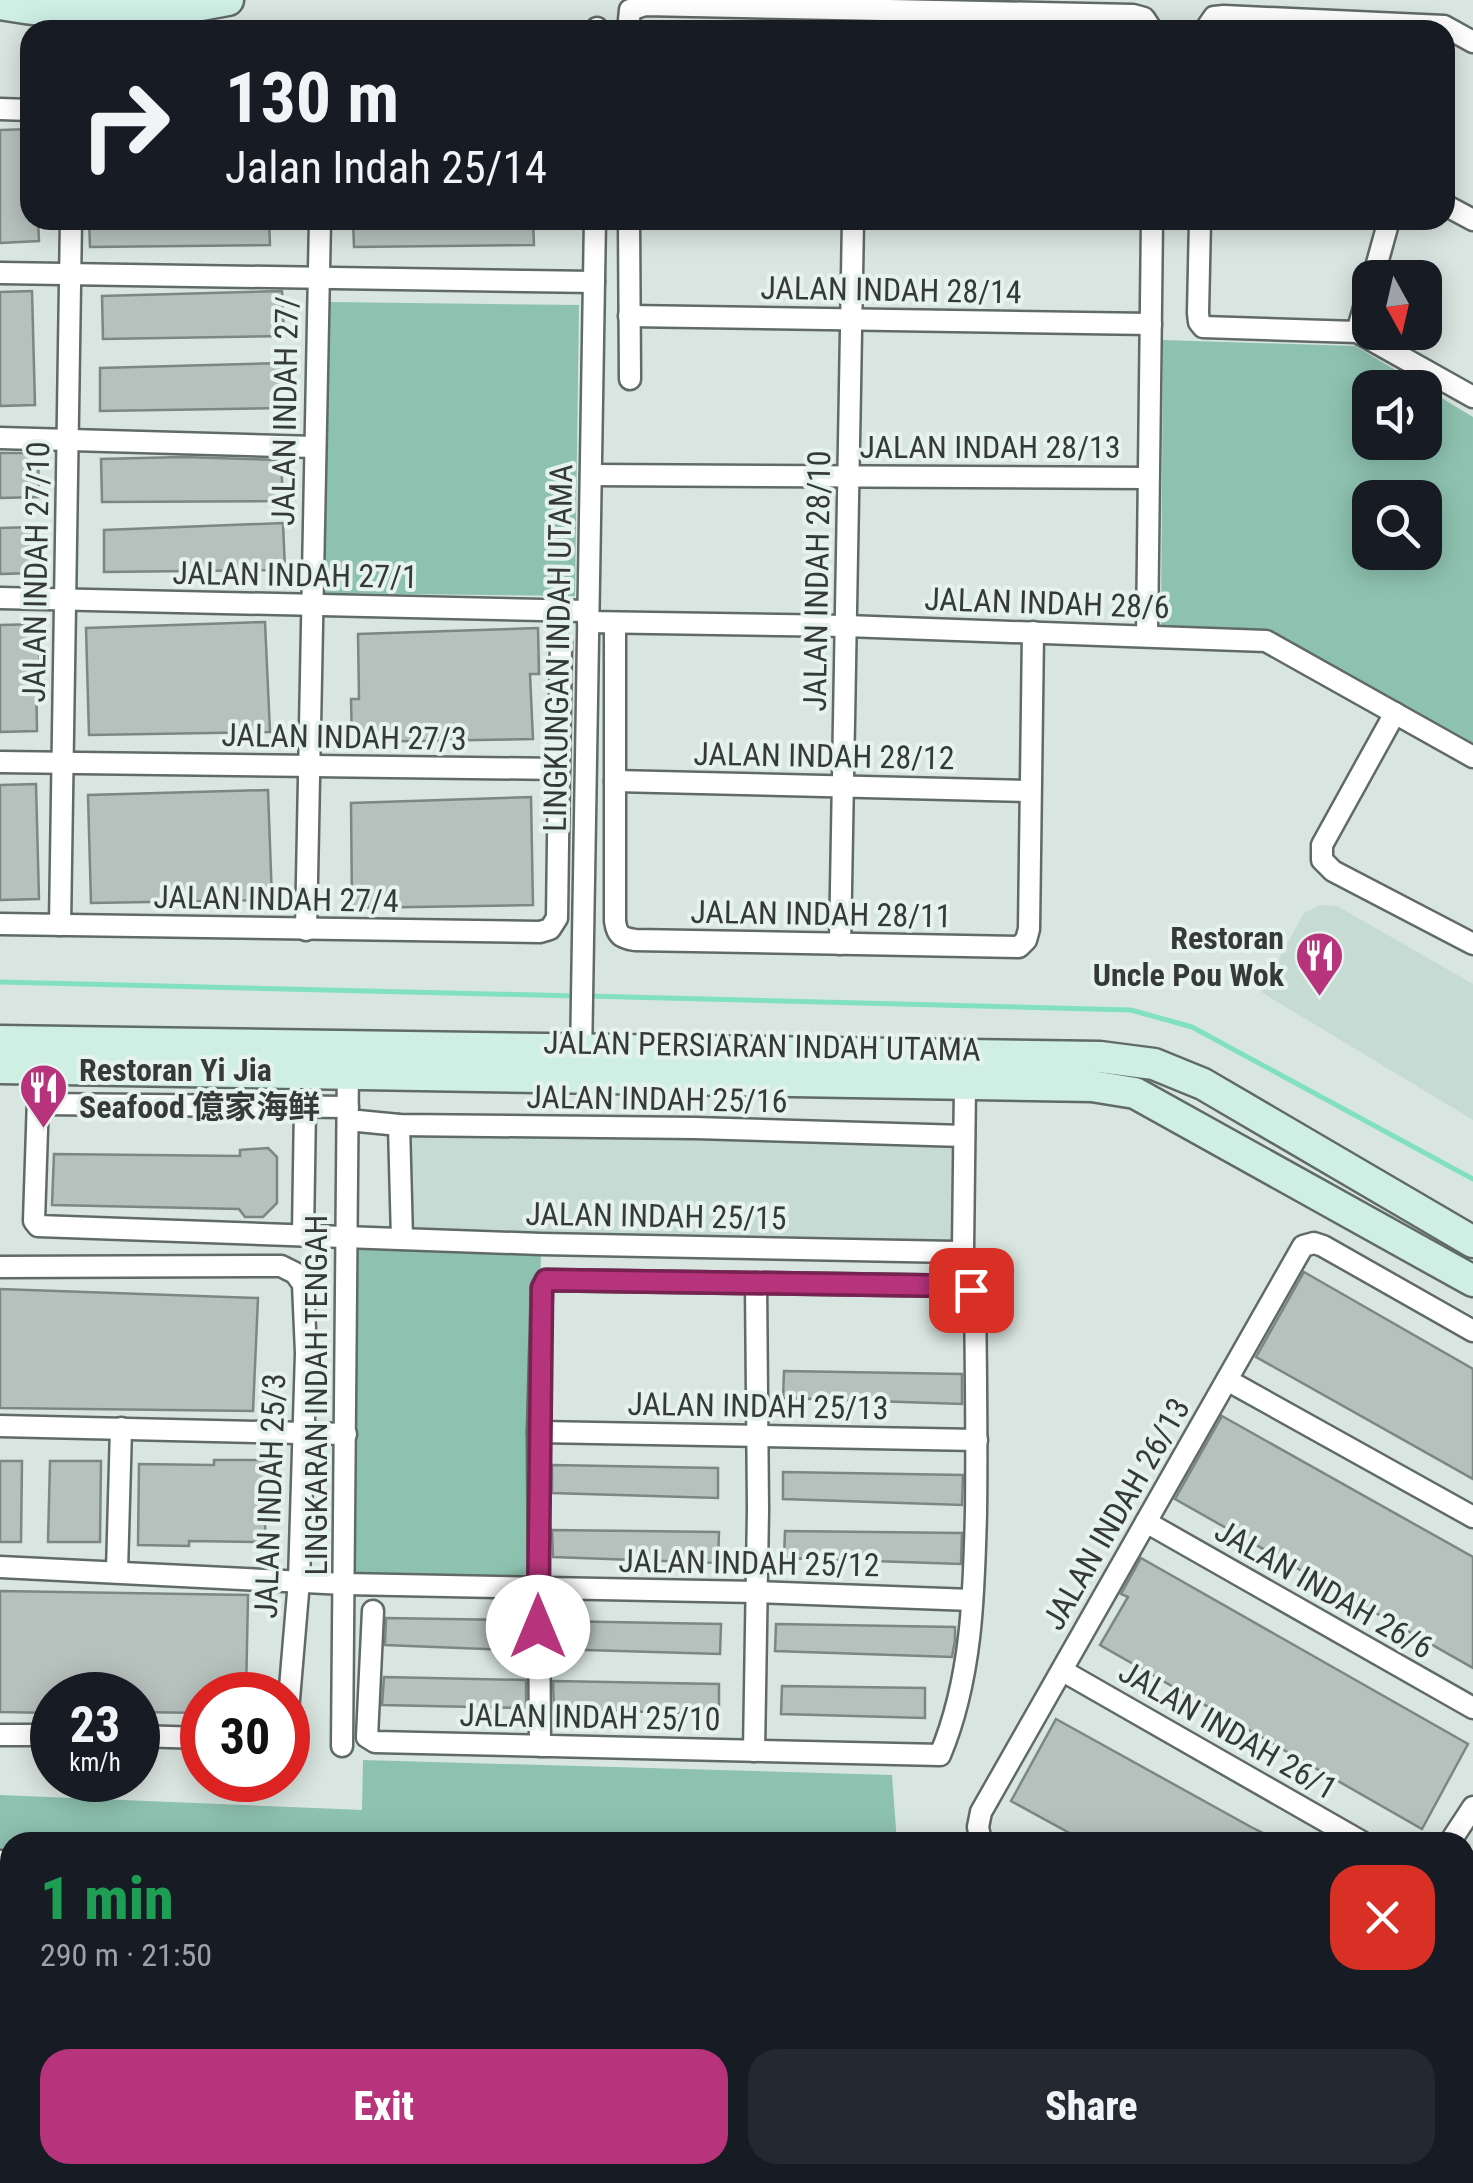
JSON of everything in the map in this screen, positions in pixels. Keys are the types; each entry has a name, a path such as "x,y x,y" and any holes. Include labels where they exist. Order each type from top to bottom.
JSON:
{"main road":[{"path":"0,4 53,14 128,14 228,0"},
{"name":"JALAN PERSIARAN INDAH UTAMA","path":"0,1041 348,1060"},
{"name":"JALAN PERSIARAN INDAH UTAMA","path":"0,1068 348,1060 581,1063 1100,1057 1154,1064 1203,1084 1473,1242"},
{"name":"JALAN PERSIARAN INDAH UTAMA","path":"581,1063 965,1085 1092,1086 1135,1093 1473,1281"}],"street":[{"path":"629,20 645,5 857,20"},
{"path":"1211,20 1224,16 1297,20"},
{"name":"JALAN INDAH 27/10","path":"60,925 71,230"},
{"name":"JALAN INDAH 27/","path":"306,930 319,230"},
{"name":"LINGKUNGAN INDAH UTAMA","path":"581,1063 595,230"},
{"path":"629,230 630,379"},
{"name":"JALAN INDAH 28/10","path":"840,944 853,230"},
{"path":"1147,636 1152,230"},
{"path":"1200,230 1198,313 1204,326 1352,332"},
{"path":"1378,260 1386,230"},
{"path":"0,273 594,282"},
{"name":"JALAN INDAH 28/14","path":"630,316 1150,324"},
{"path":"1389,350 1473,397"},
{"path":"0,438 314,447"},
{"name":"JALAN INDAH 28/13","path":"591,475 1148,478"},
{"name":"JALAN INDAH 27/1","path":"0,598 312,605 588,617"},
{"name":"JALAN INDAH 28/6","path":"588,617 615,624 846,626 1266,641 1473,757"},
{"path":"615,624 615,781"},
{"path":"1030,791 1033,632"},
{"path":"560,769 561,642"},
{"path":"1395,713 1322,845 1322,860 1333,870 1473,944"},
{"name":"JALAN INDAH 27/3","path":"0,762 560,769"},
{"name":"JALAN INDAH 27/4","path":"0,924 540,932 550,929 557,918 560,769"},
{"name":"JALAN INDAH 28/12","path":"615,781 1030,791"},
{"name":"JALAN INDAH 28/11","path":"615,781 615,921 622,938 840,944 1019,947 1029,929 1030,791"},
{"name":"LINGKARAN INDAH TENGAH","path":"342,1746 348,1060"},
{"path":"39,1068 39,1104"},
{"path":"964,1136 965,1085"},
{"name":"JALAN INDAH 25/16","path":"39,1104 305,1106 399,1124 964,1136"},
{"name":"JALAN INDAH 25/15","path":"39,1104 34,1222 38,1226 402,1239 955,1252 963,1249 964,1136"},
{"path":"303,1234 305,1106"},
{"path":"399,1124 402,1239"},
{"name":"JALAN INDAH 26/13","path":"979,1832 981,1812 1303,1246 1323,1246 1473,1331"},
{"name":"JALAN INDAH 25/3","path":"0,1267 281,1266 295,1273 303,1284 304,1434 291,1672"},
{"path":"540,1746 538,1432 542,1288 546,1280 962,1286 971,1290 975,1296 977,1440 972,1600"},
{"path":"754,1751 756,1283"},
{"path":"1227,1380 1473,1517"},
{"path":"0,1426 346,1434"},
{"path":"116,1572 121,1428"},
{"name":"JALAN INDAH 25/13","path":"538,1432 977,1440"},
{"name":"JALAN INDAH 26/6","path":"1146,1522 1473,1708"},
{"name":"JALAN INDAH 25/12","path":"0,1567 344,1584 972,1600"},
{"name":"JALAN INDAH 25/10","path":"372,1611 367,1737 375,1742 940,1755 964,1675 972,1600"},
{"name":"JALAN INDAH 26/1","path":"1063,1671 1345,1832"},
{"path":"0,1735 30,1735"},
{"path":"1457,1832 1473,1807"}],"shaded area":[{"path":"1321,905 1337,906 1473,984 1473,1120 1261,992 1304,913"},
{"path":"406,1131 957,1143 958,1245 410,1232"}],"green space":[{"path":"327,302 579,305 575,596 323,593"},
{"path":"1163,340 1352,346 1352,350 1362,350 1395,370 1352,370 1352,460 1442,460 1442,398 1473,417 1473,745 1267,631 1161,629"},
{"path":"347,1237 541,1244 537,1588 345,1584"},
{"path":"363,1760 892,1775 896,1832 0,1832 0,1795 30,1796 30,1802 160,1802 362,1810"}],"building":[{"path":"20,129 20,230 38,230 39,241 0,243 0,130"},
{"path":"89,230 269,230 270,245 90,247"},
{"path":"353,230 533,230 534,245 354,247"},
{"path":"32,291 35,405 0,406 0,292"},
{"path":"282,291 284,336 103,339 102,296"},
{"path":"280,363 281,408 100,411 100,368"},
{"path":"0,453 38,453 39,497 0,498"},
{"path":"101,459 281,460 283,501 102,502"},
{"path":"283,523 285,570 104,572 104,530"},
{"path":"33,527 35,573 0,574 0,528"},
{"path":"265,622 270,732 89,735 86,628"},
{"path":"39,624 37,731 0,732 0,625"},
{"path":"538,628 539,674 530,674 533,739 352,742 351,699 359,699 358,634"},
{"path":"36,784 39,899 0,900 0,785"},
{"path":"268,790 272,900 91,903 88,795"},
{"path":"531,797 533,905 352,908 351,803"},
{"path":"268,1148 277,1157 277,1203 263,1217 245,1217 239,1209 52,1205 54,1154 240,1156 240,1150"},
{"path":"1304,1272 1473,1369 1473,1479 1256,1357"},
{"path":"0,1289 258,1298 253,1411 0,1408"},
{"path":"784,1371 962,1374 962,1404 783,1398"},
{"path":"1222,1416 1473,1557 1473,1668 1175,1499"},
{"path":"214,1460 266,1460 265,1542 138,1545 139,1464 214,1465"},
{"path":"0,1461 22,1461 21,1542 0,1542"},
{"path":"50,1461 101,1461 100,1542 48,1542"},
{"path":"552,1465 718,1468 718,1498 552,1493"},
{"path":"783,1472 963,1475 962,1505 783,1499"},
{"path":"552,1530 719,1532 718,1563 553,1557"},
{"path":"785,1531 962,1533 961,1564 784,1558"},
{"path":"1141,1558 1468,1744 1422,1829 1100,1645 1128,1597 1121,1594"},
{"path":"0,1591 248,1595 246,1672 180,1672 180,1713 160,1712 160,1672 30,1672 30,1713 0,1712"},
{"path":"386,1618 514,1620 513,1650 385,1645"},
{"path":"553,1621 721,1624 720,1654 553,1649"},
{"path":"776,1624 955,1627 955,1640 952,1657 775,1651"},
{"path":"384,1677 526,1680 526,1708 382,1705"},
{"path":"553,1681 719,1684 719,1714 554,1709"},
{"path":"782,1686 925,1688 925,1718 781,1714"},
{"path":"1056,1719 1261,1832 1068,1832 1011,1801"}],"waterway":[{"path":"0,982 576,996"},
{"path":"587,996 1131,1010 1192,1027 1473,1179"}],"place":[{"name":"Restoran Uncle Pou Wok","path":"1319,998"},
{"name":"Restoran Yi Jia Seafood 億家海鲜","path":"44,1130"}],"route":[{"path":"538,1627 538,1432 542,1288 546,1280 962,1286 971,1290"}]}
